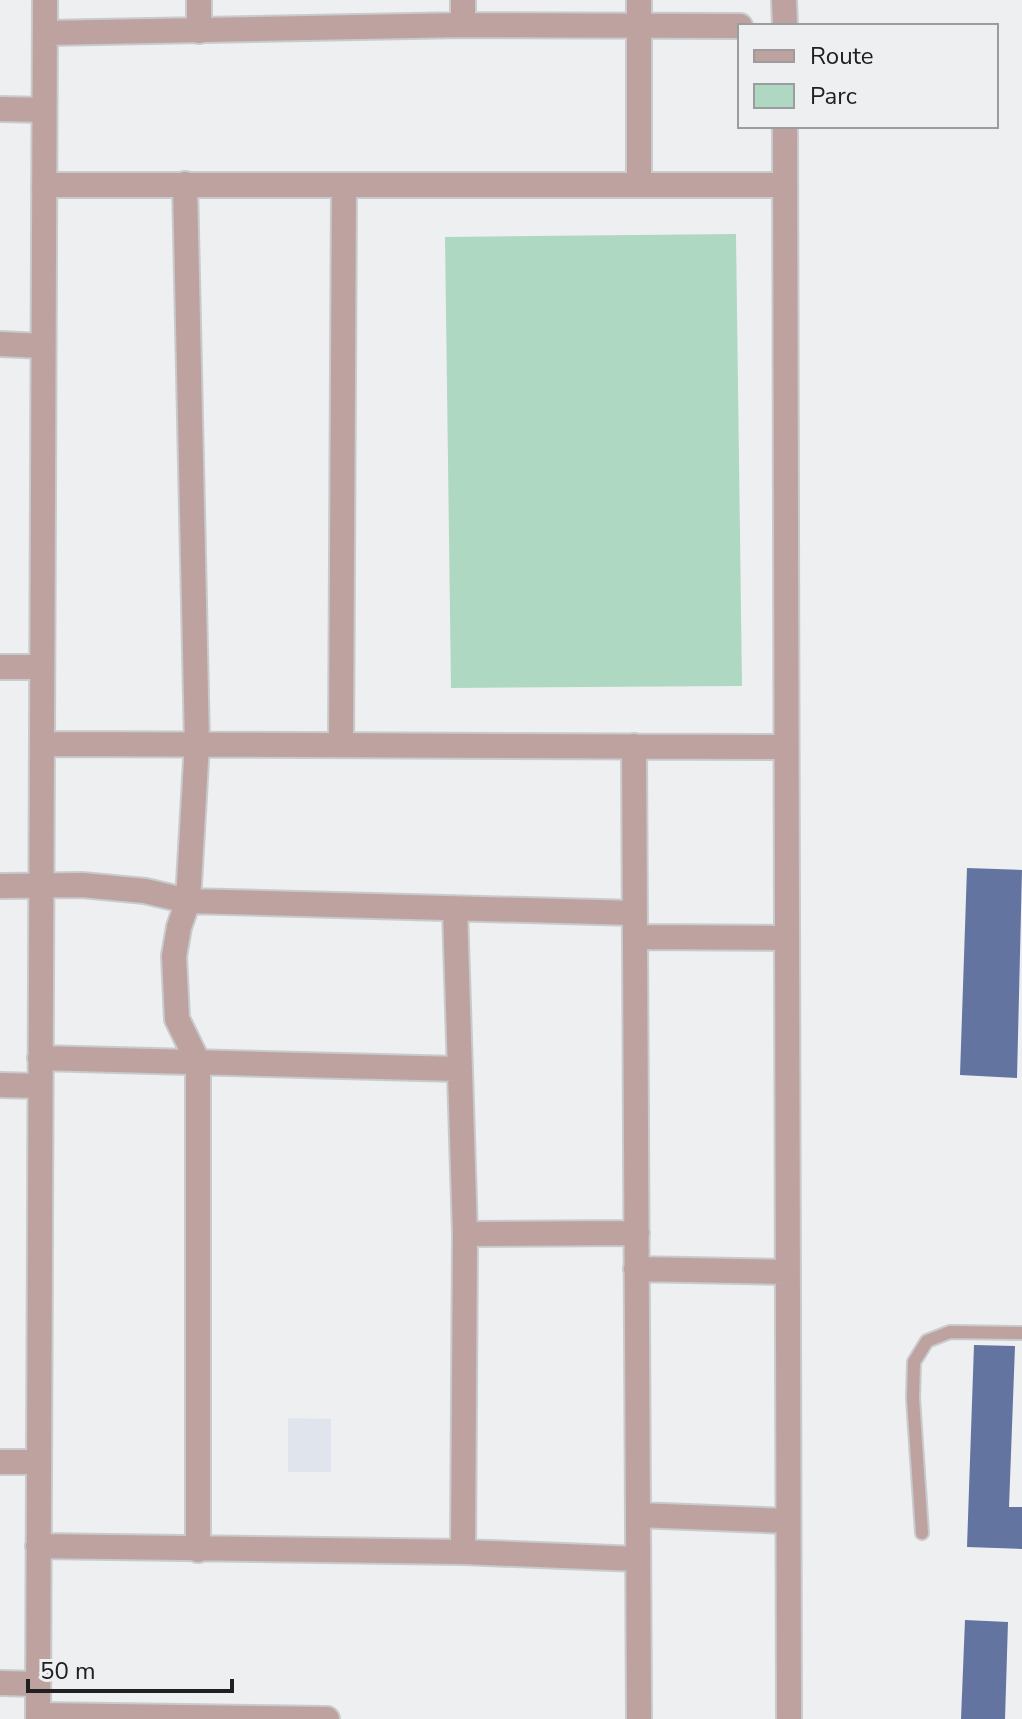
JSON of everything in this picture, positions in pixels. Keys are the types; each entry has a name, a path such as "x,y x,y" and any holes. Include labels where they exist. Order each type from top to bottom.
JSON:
{"street":[{"path":"45,0 38,1717 327,1719"},
{"path":"199,0 199,31"},
{"path":"639,0 639,184"},
{"path":"784,0 785,24"},
{"path":"45,33 199,31 463,12 639,26 738,26"},
{"path":"0,109 44,110"},
{"path":"785,128 789,1719"},
{"path":"185,184 197,743 188,901 174,956 177,1019 198,1062 198,1550"},
{"path":"44,185 785,185"},
{"path":"341,745 344,185"},
{"path":"0,344 43,346"},
{"path":"0,667 42,667"},
{"path":"42,744 786,747"},
{"path":"634,746 639,1719"},
{"path":"0,886 82,885 145,891 188,901 455,910 787,938"},
{"path":"455,910 465,1234 463,1552"},
{"path":"40,1058 458,1069"},
{"path":"0,1085 40,1086"},
{"path":"465,1234 637,1233"},
{"path":"636,1269 787,1272"},
{"path":"0,1462 39,1462"},
{"path":"638,1515 788,1521"},
{"path":"38,1546 463,1552 638,1559"},
{"path":"0,1683 38,1684"}],"lane":[{"path":"922,1533 913,1398 914,1362 927,1341 950,1332 1022,1333"}],"shaded area":[{"path":"288,1418 331,1419 331,1472 288,1472"}],"green space":[{"path":"736,234 742,686 451,688 445,237"}],"building":[{"path":"967,868 1022,870 1017,1078 960,1075"},
{"path":"974,1345 1015,1346 1009,1507 1022,1507 1022,1549 967,1547"},
{"path":"965,1620 1008,1622 1005,1719 961,1719"}]}
